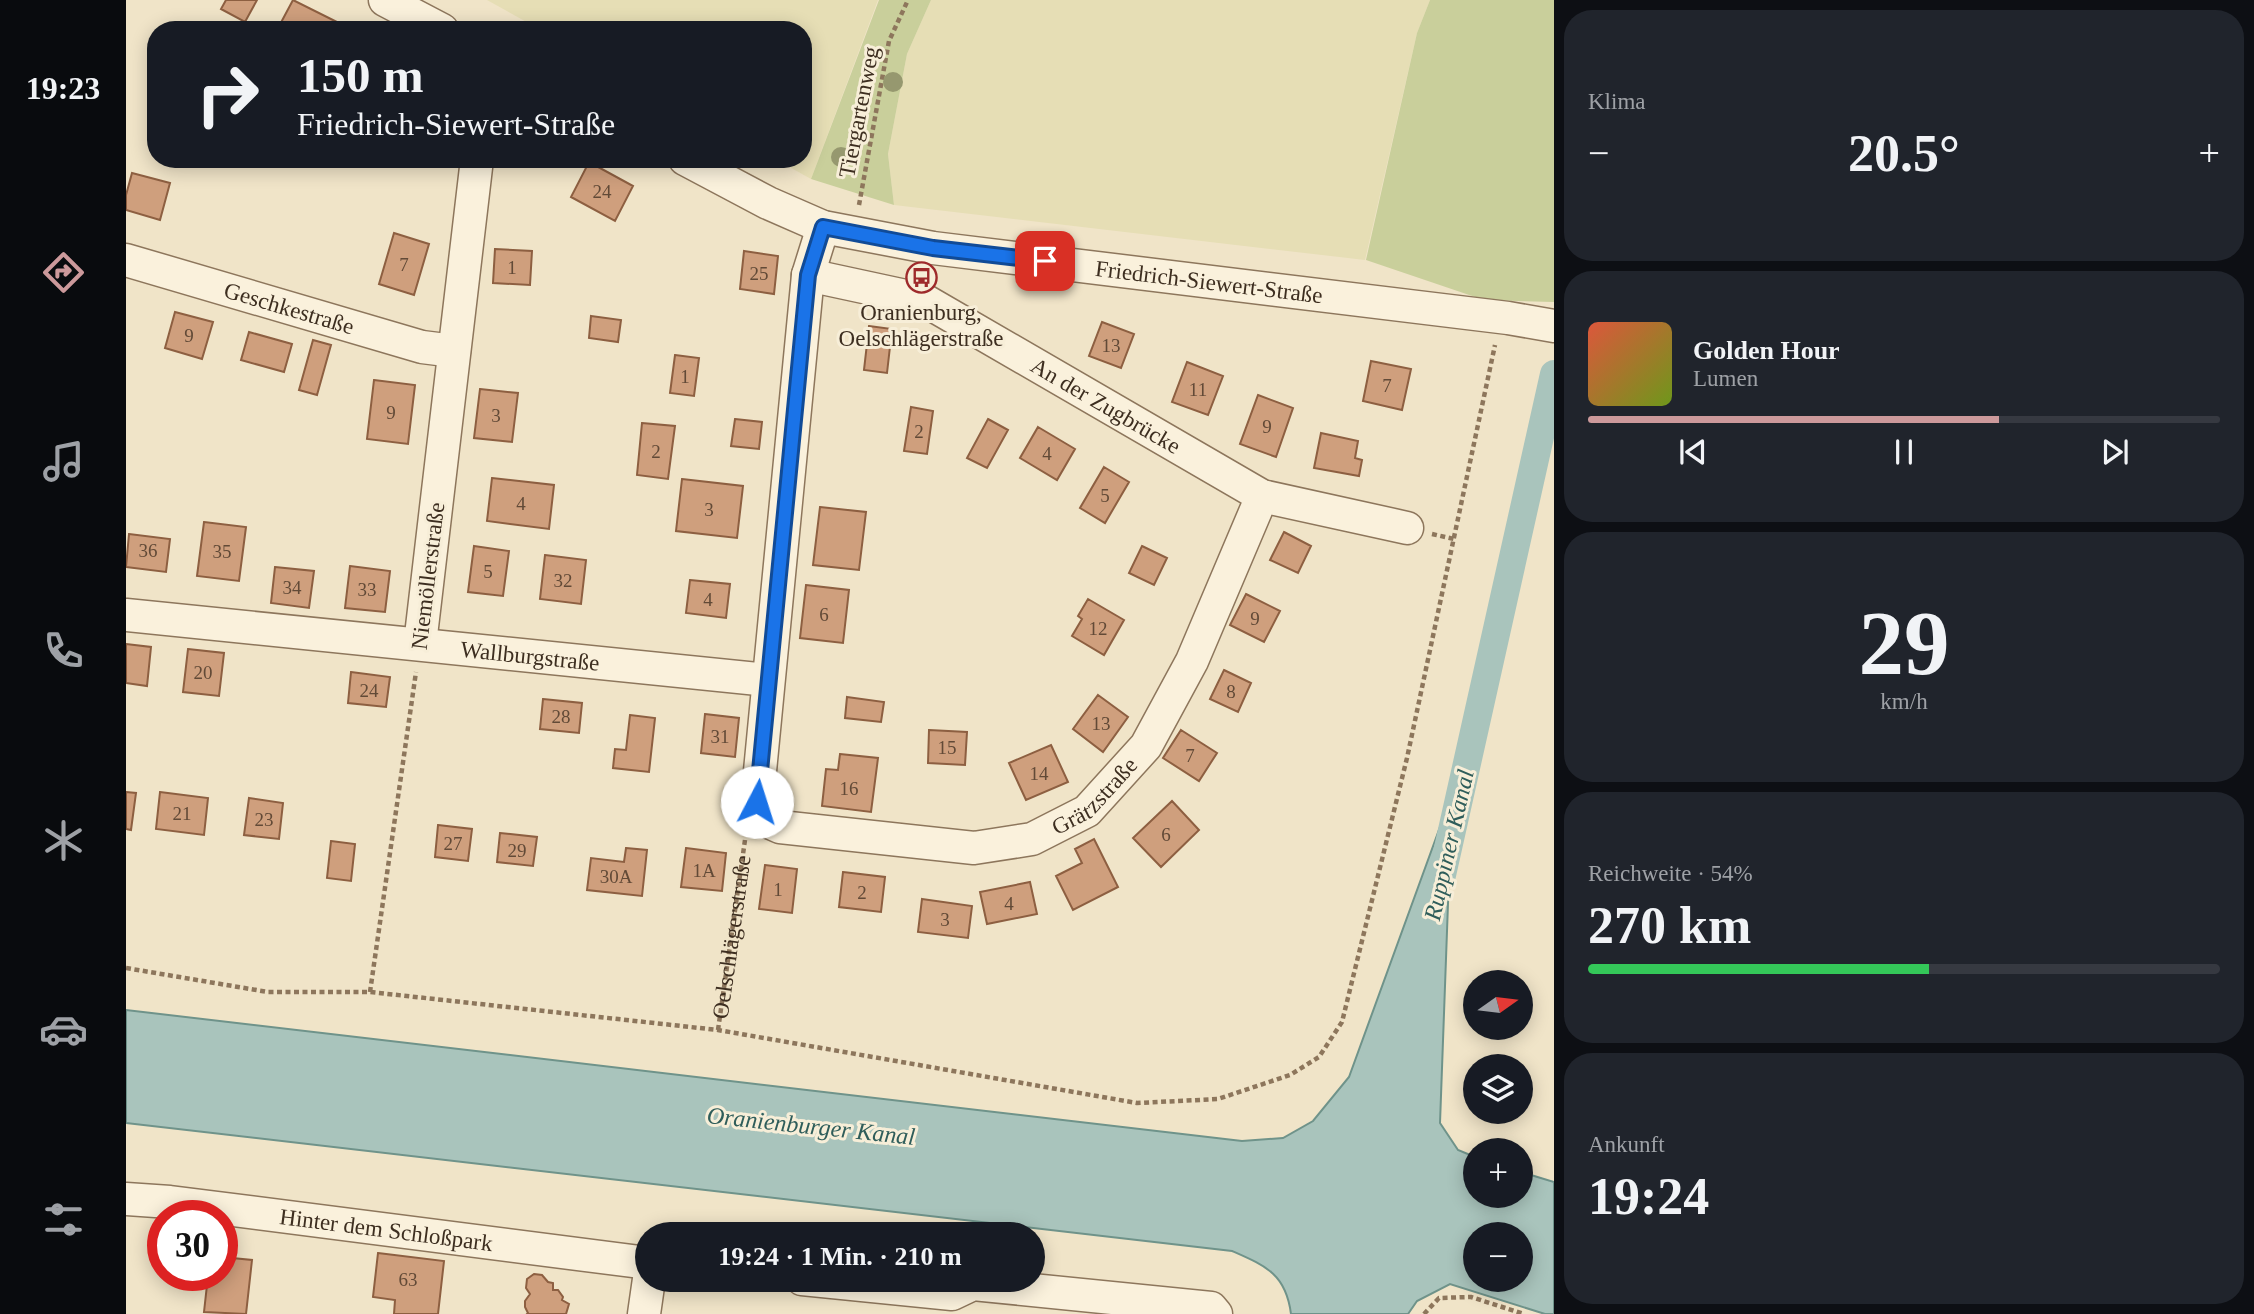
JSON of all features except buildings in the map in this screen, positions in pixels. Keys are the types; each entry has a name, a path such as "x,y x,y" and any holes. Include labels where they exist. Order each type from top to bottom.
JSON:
{"street":[{"path":"385,0 425,21"},
{"name":"Niemöllerstraße","path":"420,644 476,168"},
{"name":"Friedrich-Siewert-Straße","path":"702,168 768,203 823,227 933,248 1508,318 1554,326"},
{"path":"764,820 757,802 808,275 823,227"},
{"name":"Geschkestraße","path":"126,260 422,347 454,351"},
{"name":"An der Zugbrücke","path":"808,275 924,300 1262,496 1407,528"},
{"name":"Grätzstraße","path":"764,820 780,827 974,848 1032,839 1087,811 1146,746 1192,661 1262,496"},
{"name":"Wallburgstraße","path":"126,615 768,680"},
{"name":"Hinter dem Schloßpark","path":"126,1199 170,1202 635,1262"},
{"path":"1045,1291 1211,1308 1216,1314"},
{"path":"644,1314 647,1292"},
{"path":"932,1292 956,1292"}],"path":[{"name":"Tiergartenweg","path":"854,233 889,41 908,0"},
{"path":"126,968 268,992 370,992 718,1030 1137,1103 1218,1099 1290,1075 1319,1057 1342,1022 1407,758 1498,331 1504,331 1508,318"},
{"name":"Niemöllerstraße","path":"370,992 420,644"},
{"name":"Oelschlägerstraße","path":"718,1030 745,836 764,820"},
{"path":"1424,1314 1439,1298 1471,1297 1524,1314"}],"shaded area":[{"path":"487,0 878,0 811,179 791,168 812,168 812,21 525,21"},
{"path":"931,0 1430,0 1417,33 1365,260 894,205 888,154 907,54"}],"green space":[{"path":"879,0 931,0 907,54 888,154 894,205 811,179"},
{"path":"1430,0 1554,0 1554,302 1484,300 1366,260 1417,33"}],"water":[{"name":"Oranienburger Kanal","path":"1452,794 1440,1123 1458,1150 1463,1152 1463,1208 1533,1208 1533,1176 1554,1182 1554,1314 1545,1314 1475,1292 1533,1292 1533,1222 1463,1222 1463,1288 1450,1284 1417,1301 1408,1314 1291,1314 1279,1280 1264,1267 1232,1251 1045,1229 1045,1222 981,1222 126,1123 126,1010 1242,1141 1283,1138 1313,1121 1349,1077"}],"waterway":[{"name":"Ruppiner Kanal","path":"1442,875 1554,374"}],"place":[{"name":"Oranienburg, Oelschlägerstraße","path":"921,278"}],"route":[{"path":"757,802 808,275 823,227 933,248 1045,261"}]}
